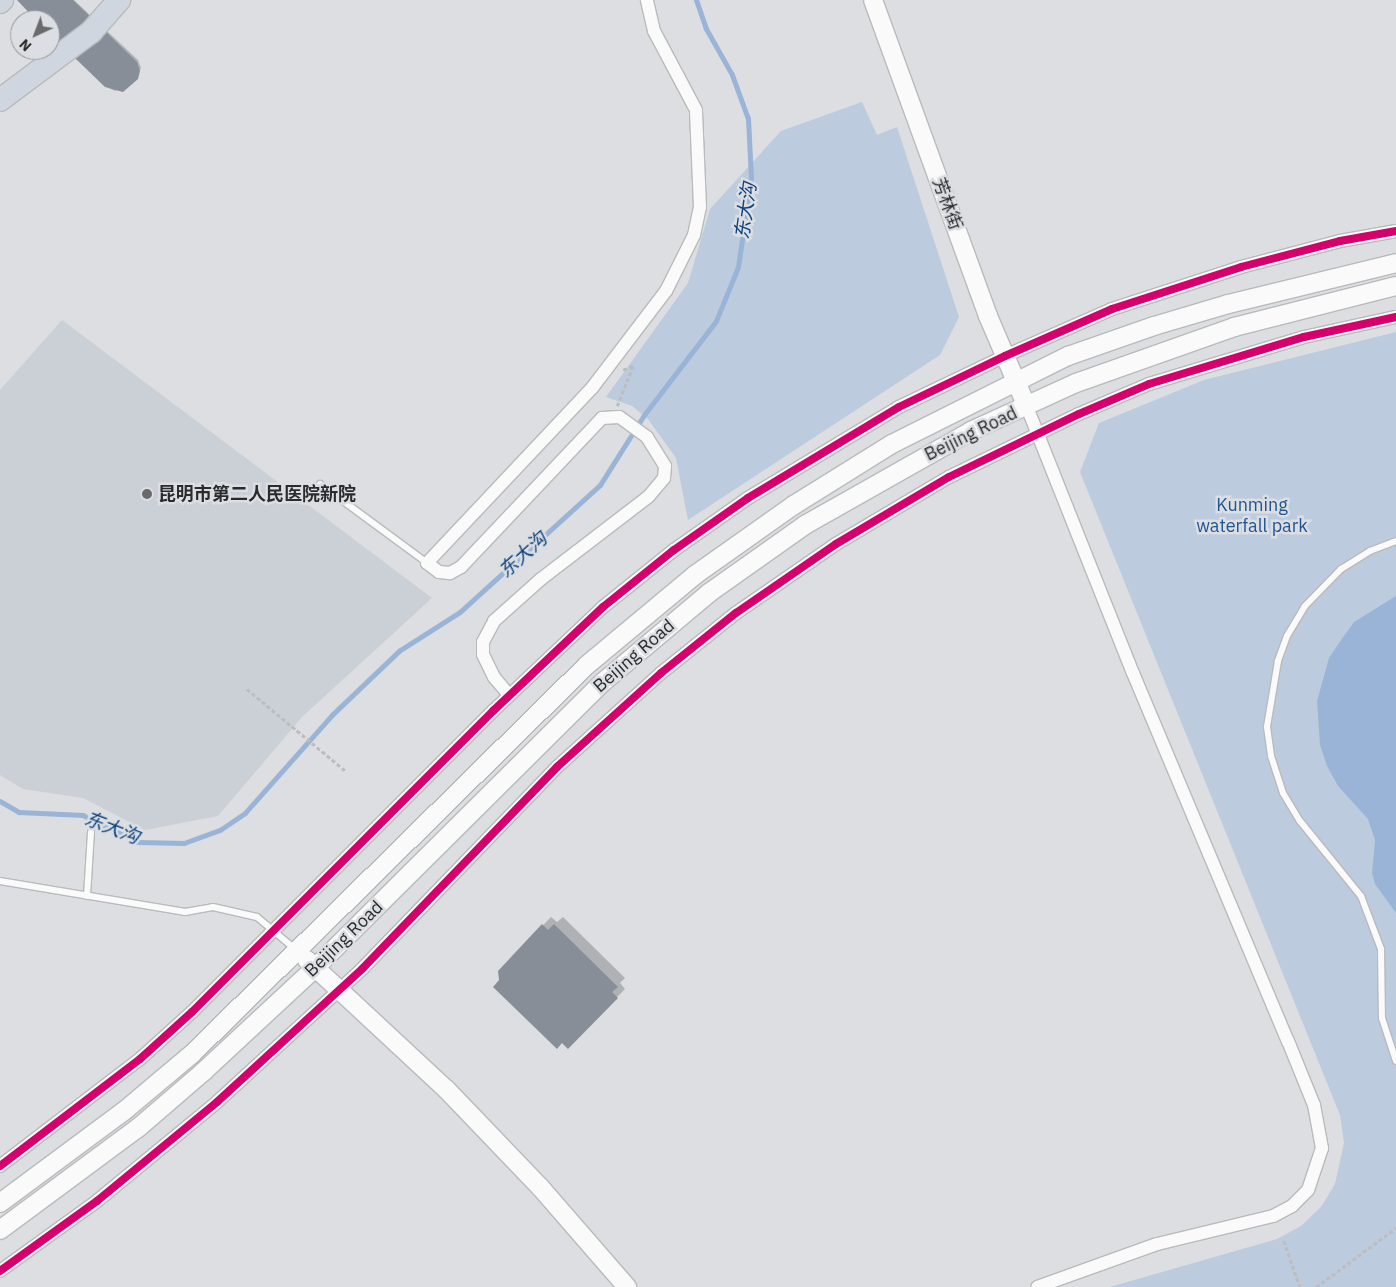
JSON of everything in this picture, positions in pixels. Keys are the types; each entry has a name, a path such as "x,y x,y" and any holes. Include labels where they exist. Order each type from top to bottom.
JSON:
{"highway":[{"path":"0,100 91,32 120,0"},
{"path":"0,106 20,84"}],"main road":[{"name":"芳林街","path":"873,0 988,316 1027,407"},
{"name":"Beijing Road","path":"0,1203 124,1111 184,1061 587,665 695,575 794,505 892,444 1068,356 1154,326 1396,263"},
{"name":"Beijing Road","path":"0,1230 138,1128 316,967 519,762 662,630 805,525 972,431 1076,383 1234,326 1396,286"},
{"path":"298,951 447,1090 540,1187 627,1287"}],"street":[{"path":"509,695 494,676 484,654 482,642 487,631 516,600 658,488 664,478 665,466 647,437 619,417 609,416 595,423 461,567 450,573 439,572 426,563 608,368 666,291 681,266 700,207 696,110 654,32 647,0"},
{"path":"0,1166 140,1059 276,932 509,695 602,607 674,550 748,498 899,407 1005,356 1112,309 1241,267 1340,241 1396,231"},
{"path":"0,1272 156,1155 340,990 557,767 684,655 736,613 836,544 949,477 1039,433 1166,379 1304,337 1396,318"},
{"path":"1027,407 1133,672 1314,1105 1322,1148 1308,1190 1292,1206 1273,1216 1157,1244 1037,1287"}],"lane":[{"path":"320,484 426,563"},
{"path":"1396,541 1370,551 1341,569 1305,606 1287,636 1278,661 1267,727 1271,756 1283,793 1300,821 1361,896 1381,949 1382,1018 1396,1061"},
{"path":"87,896 91,832"},
{"path":"0,881 185,912 213,907 257,917 298,951"}],"path":[{"path":"608,368 616,374 633,366 616,402 619,417"},
{"path":"247,689 347,772"},
{"path":"1316,1287 1396,1228"},
{"path":"1284,1241 1300,1287"}],"shaded area":[{"name":"昆明市第二人民医院新院","path":"62,320 432,598 302,717 218,816 145,830 83,798 23,789 0,775 0,390"}],"green space":[{"path":"862,102 877,135 897,127 959,317 940,355 688,520 676,458 648,419 632,406 606,397 688,283 710,209 781,131"},
{"name":"Kunming waterfall park","path":"1396,332 1396,1287 1110,1287 1277,1239 1301,1226 1321,1207 1335,1184 1344,1143 1340,1115 1080,472 1099,423 1204,380"}],"water":[{"path":"1396,596 1396,913 1375,884 1372,873 1375,840 1368,819 1338,786 1327,766 1320,745 1317,701 1329,658 1354,622"}],"building":[{"path":"17,0 73,0 137,62 140,71 138,79 123,92 105,87 60,44 60,10 26,10"},
{"path":"542,924 548,930 554,924 618,987 612,992 618,998 568,1049 562,1043 557,1049 493,987 499,980 498,971"}],"waterway":[{"name":"东大沟","path":"0,801 19,812 83,815 138,842 184,843 220,830 245,813 332,715 399,651 460,612 600,485 644,415 716,321 738,267 751,178 748,119 732,75 706,29 696,0"}],"cycle path":[{"path":"0,1166 140,1059 192,1012 493,711 603,607 674,550 748,498 899,407 1005,356 1112,309 1241,267 1340,241 1396,231"},
{"path":"0,1271 97,1201 217,1102 362,969 557,767 661,673 736,613 836,544 949,477 1079,414 1149,384 1304,337 1396,317"}],"place":[{"name":"昆明市第二人民医院新院","path":"147,494"}]}
